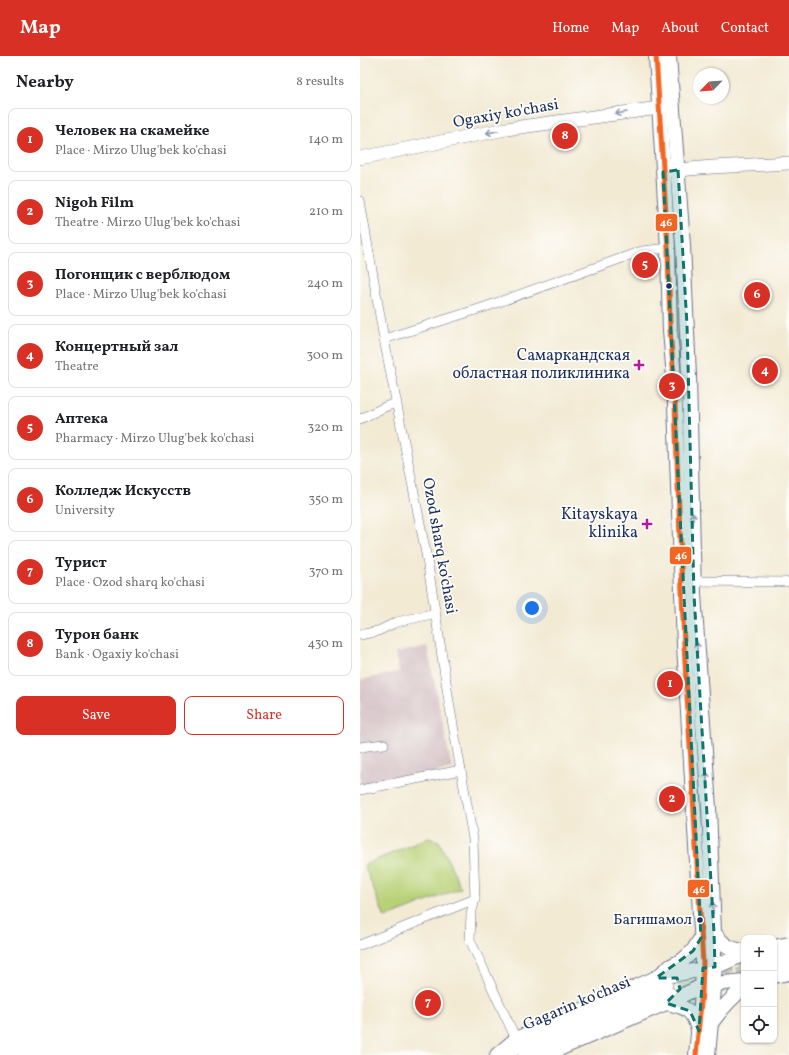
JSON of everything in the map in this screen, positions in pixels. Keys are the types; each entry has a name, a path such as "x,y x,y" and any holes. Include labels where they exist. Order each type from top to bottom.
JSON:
{"main road":[{"path":"656,56 668,248 670,330 674,378 684,646 708,935 683,960 671,966 664,990"},
{"path":"669,56 678,170 687,332 697,646 709,808 708,985 711,1024 708,1055"},
{"path":"708,935 741,953"},
{"path":"777,946 789,944"},
{"path":"545,1055 709,967 741,955"},
{"path":"741,957 734,968 736,973 741,977"},
{"path":"777,975 789,973"},
{"path":"497,1055 516,1039 664,990 741,981"},
{"path":"696,1055 708,985"},
{"path":"664,990 682,1007 690,1011 699,1031"},
{"path":"711,1024 732,996 741,990"}],"street":[{"name":"Ogaxiy ko'chasi","path":"360,158 506,129 659,108"},
{"path":"663,172 789,162"},
{"name":"Ozod sharq ko'chasi","path":"360,200 384,339 426,553 473,839 474,899 471,914 470,940 516,1039"},
{"path":"384,339 485,307 642,251 668,248"},
{"path":"360,419 388,406 397,404"},
{"path":"694,581 789,582"},
{"path":"360,635 378,631 397,622 436,613"},
{"path":"360,747 384,744"},
{"path":"360,790 461,770"},
{"path":"360,945 474,899"},
{"path":"777,956 789,953"},
{"path":"777,966 789,964"},
{"name":"Gagarin ko'chasi","path":"501,1055 664,990"},
{"name":"Gagarin ko'chasi","path":"525,1055 664,990"}],"highlighted area":[{"path":"678,170 687,325 694,595 714,933 715,967 703,968 699,1031 690,1011 666,1003 680,989 677,978 656,978 693,951 701,938 663,172"}],"shaded area":[{"path":"427,646 452,769 360,788 360,680 399,672 395,653"}],"green space":[{"path":"428,838 439,841 461,888 385,918 364,865"}],"tunnel":[{"path":"720,969 741,964"},
{"path":"719,979 741,974"}],"transit line":[{"name":"46","path":"656,56 668,248 670,330 674,378 684,645 703,963 702,992 696,1055"}],"place":[{"name":"Турон банк","path":"565,136"},
{"name":"Аптека","path":"645,265"},
{"name":"Колледж Искусств","path":"757,295"},
{"name":"Самаркандская областная поликлиника","path":"639,365"},
{"name":"Концертный зал","path":"765,371"},
{"name":"Погонщик с верблюдом","path":"672,386"},
{"name":"Kitayskaya klinika","path":"647,524"},
{"name":"Человек на скамейке","path":"670,684"},
{"name":"Nigoh Film","path":"672,799"},
{"name":"Багишамол","path":"700,920"},
{"name":"Турист","path":"428,1003"}]}
